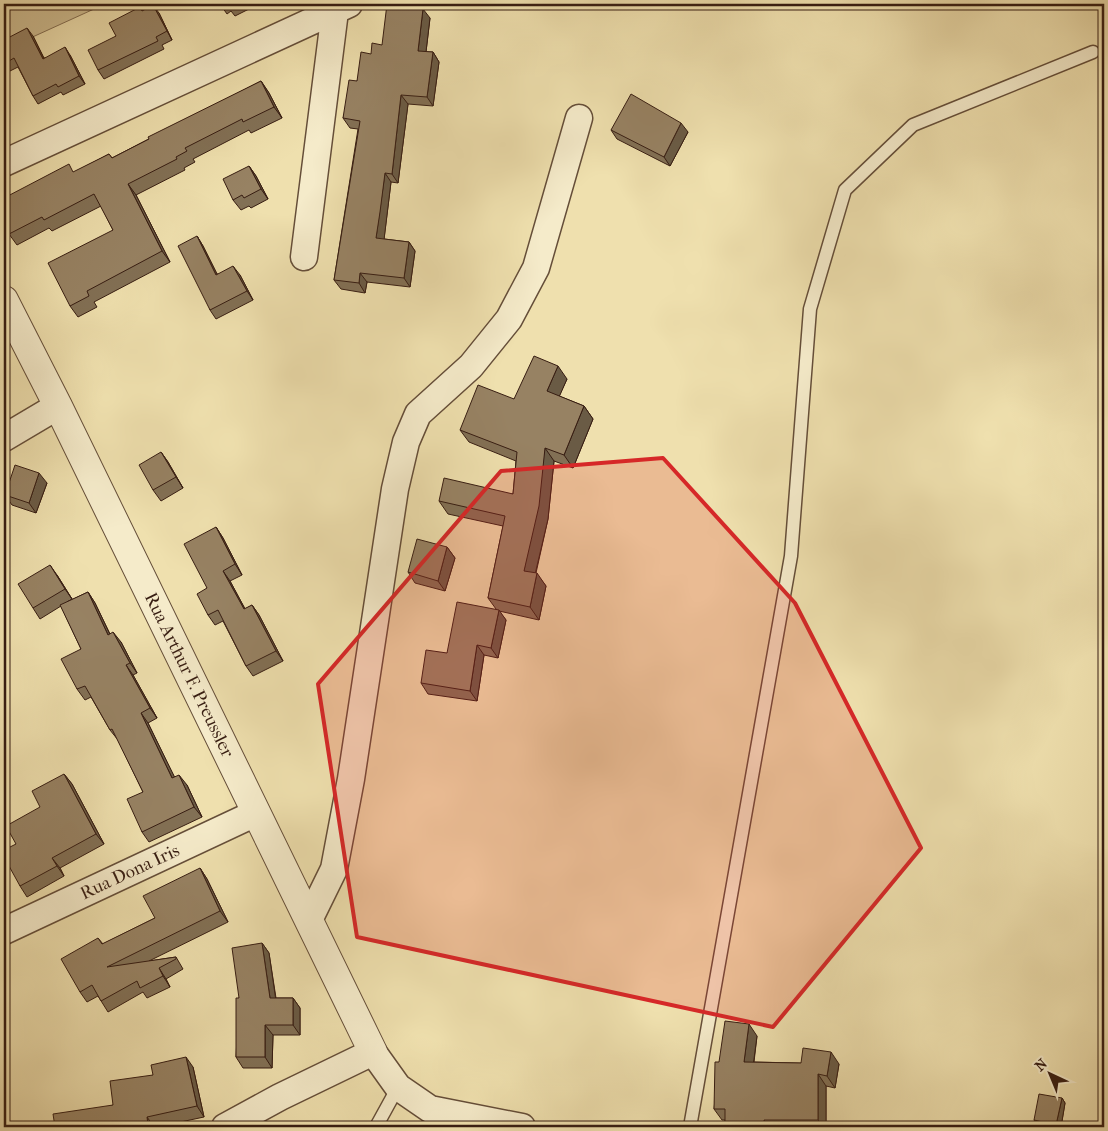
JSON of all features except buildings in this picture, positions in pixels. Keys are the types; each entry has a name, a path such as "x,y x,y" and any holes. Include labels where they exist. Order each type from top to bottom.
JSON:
{"street":[{"path":"4,163 342,7"},
{"path":"304,256 342,7"},
{"path":"309,920 334,869 351,779 395,489 406,442 418,414 471,366 509,319 536,268 579,118"},
{"name":"Rua Arthur F. Preussler","path":"4,300 58,406 373,1052"},
{"path":"4,438 58,406"},
{"name":"Rua Dona Iris","path":"4,931 256,813"},
{"path":"225,1127 373,1052 398,1088 430,1109 522,1127"}],"lane":[{"path":"690,1127 791,556 810,309 845,190 913,125 1093,52"},
{"path":"376,1127 398,1088"}],"highlighted area":[{"path":"663,458 795,603 921,848 773,1027 569,981 357,937 318,684 501,471"}],"shaded area":[{"path":"4,4 105,4 4,50"}]}
